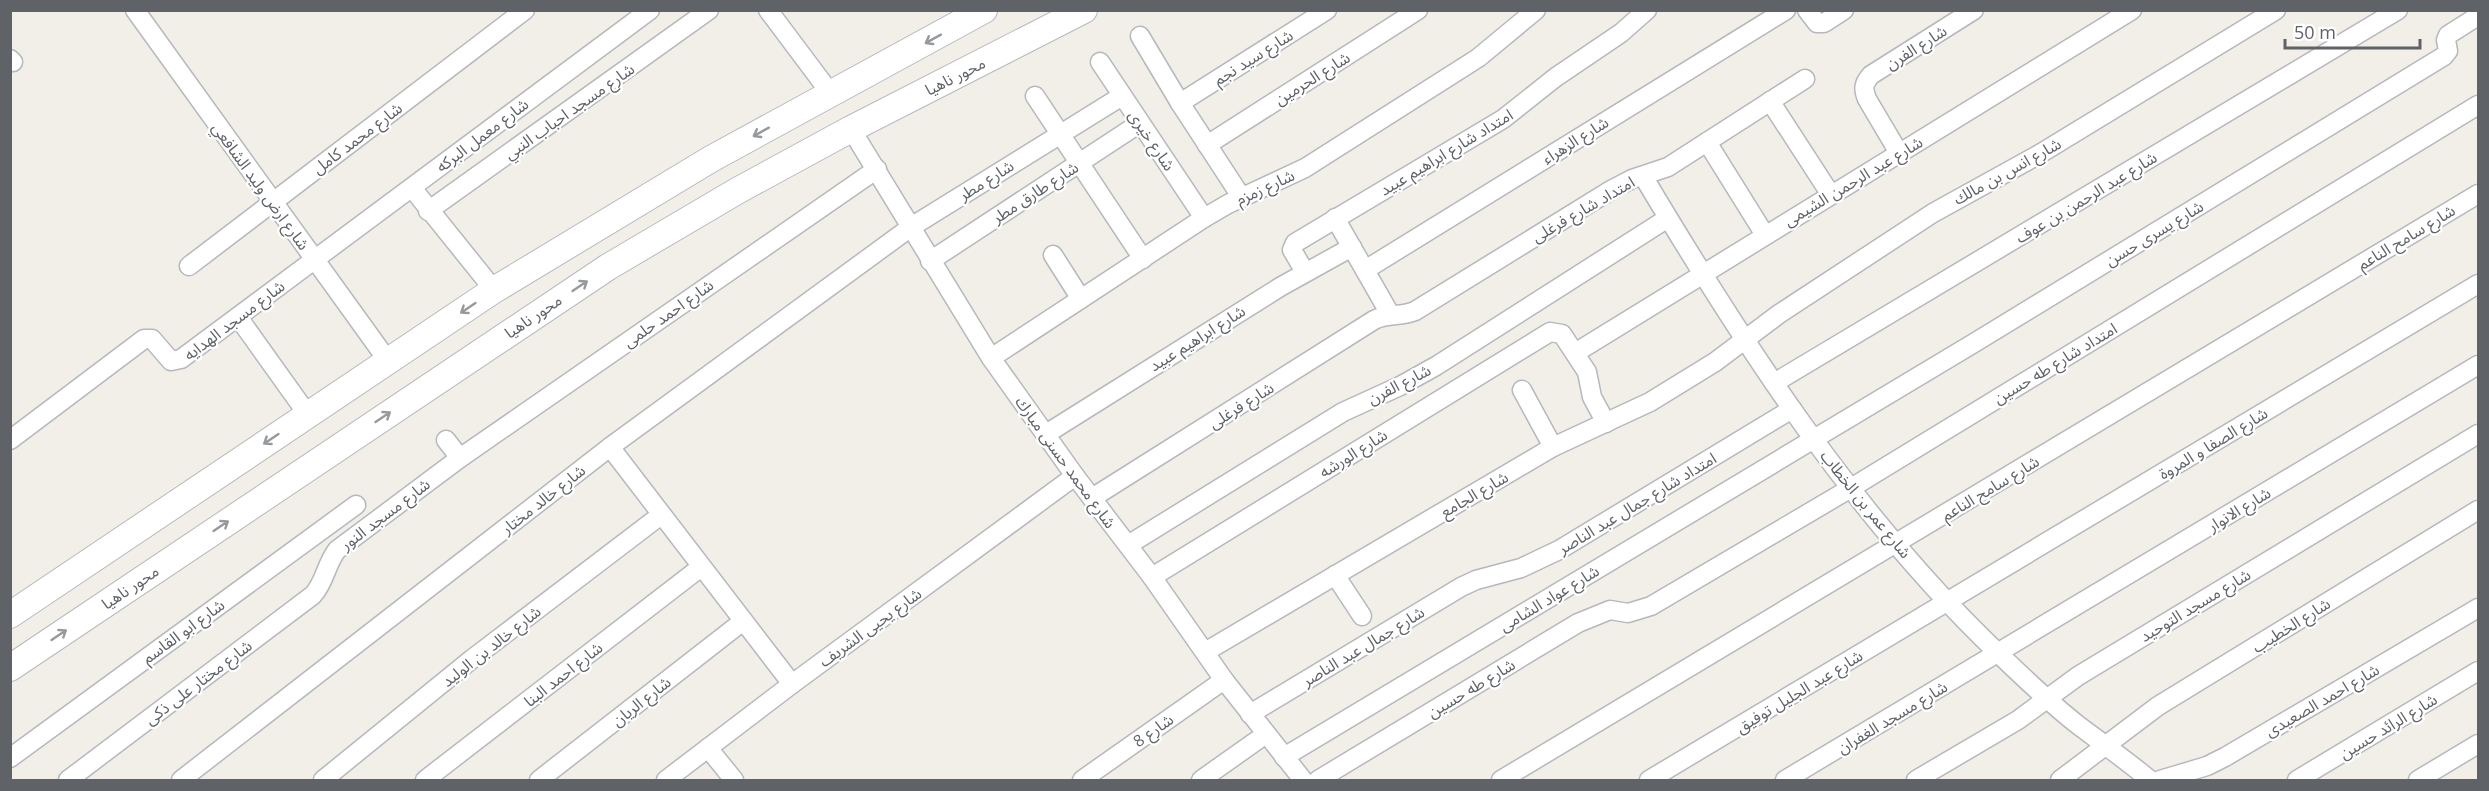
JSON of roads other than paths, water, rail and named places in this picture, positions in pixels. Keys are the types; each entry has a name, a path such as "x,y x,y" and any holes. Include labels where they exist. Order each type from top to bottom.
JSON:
{"main road":[{"path":"10,615 494,290 711,159 984,10"},
{"name":"محور ناهيا","path":"10,668 608,267 737,191 851,129 1084,10"},
{"path":"831,94 851,129"}],"street":[{"name":"شارع ارض وليد الشافعي","path":"135,10 388,362"},
{"name":"شارع محمد كامل","path":"189,266 525,10"},
{"name":"شارع معمل البركه","path":"315,260 650,10"},
{"name":"شارع مسجد احباب النبي","path":"428,211 709,10"},
{"path":"768,10 831,94"},
{"name":"شارع سيد نجم","path":"1180,103 1327,10"},
{"name":"شارع الحرمين","path":"1207,145 1418,10"},
{"name":"امتداد شارع ابراهيم عبيد","path":"1305,272 1292,250 1293,245 1503,119 1564,71 1621,33 1647,10"},
{"name":"شارع الزهراء","path":"1365,270 1786,10"},
{"path":"1807,10 1817,23 1824,23 1844,10"},
{"name":"شارع الفرن","path":"1899,153 1863,89 1866,81 1871,75 1974,10"},
{"name":"شارع عبد الرحمن الشيمى","path":"1575,353 2132,10"},
{"name":"شارع انس بن مالك","path":"1744,340 1779,314 1933,213 2038,155 2276,10"},
{"name":"شارع عبد الرحمن بن عوف","path":"1774,384 2398,10"},
{"name":"شارع زمزم","path":"991,358 1204,218 1305,168 1451,76 1486,51 1529,13"},
{"name":"شارع يسرى حسن","path":"1813,439 2444,56 2448,51 2446,40 2448,35 2478,16"},
{"path":"1140,36 1180,103 1242,198"},
{"name":"شارع خيرى","path":"1100,62 1204,218"},
{"name":"امتداد شارع فرغلى","path":"1390,314 1399,316 1415,311 1611,190 1668,167 1805,79"},
{"path":"1035,96 1143,259"},
{"name":"شارع مطر","path":"911,227 1122,96"},
{"path":"1770,101 1831,195"},
{"name":"امتداد شارع طه حسين","path":"1629,612 1652,606 1851,488 2478,105"},
{"name":"شارع طارق مطر","path":"930,261 1140,123"},
{"name":"شارع محمد حسنى مبارك","path":"851,129 991,358 1075,476 1152,577 1224,680 1303,780"},
{"path":"1707,142 1765,235"},
{"name":"شارع احمد حلمى","path":"460,458 877,169"},
{"name":"شارع عمر بن الخطاب","path":"1642,176 1702,274 1774,384 1813,439 1896,544 1998,654 2046,699 2150,780"},
{"path":"412,188 428,211 494,290"},
{"name":"شارع سامح الناعم","path":"1501,780 2478,194"},
{"path":"1335,218 1390,314"},
{"name":"شارع الفرن","path":"1128,545 1342,412 1427,371 1668,218"},
{"name":"شارع خالد مختار","path":"181,780 610,447 911,227"},
{"name":"شارع ابراهيم عبيد","path":"1046,434 1305,272 1352,247"},
{"path":"1053,255 1081,299"},
{"name":"شارع مسجد الهدايه","path":"10,440 144,339 152,339 168,359 178,361 315,260"},
{"name":"شارع الصفا و المروة","path":"1948,602 2478,284"},
{"name":"شارع فرغلى","path":"1092,498 1374,320 1390,314"},
{"path":"237,317 308,415"},
{"name":"شارع الورشه","path":"1152,577 1546,333 1555,331 1562,334 1575,353"},
{"name":"شارع الجامع","path":"1205,652 1553,447 1657,398 1715,362 1744,340"},
{"path":"1575,353 1589,378 1592,397 1606,423"},
{"name":"شارع الانوار","path":"1998,654 2478,365"},
{"path":"1522,390 1553,447"},
{"name":"امتداد شارع جمال عبد الناصر","path":"1476,580 1521,568 1559,550 1792,409"},
{"name":"شارع مسجد التوحيد","path":"1916,780 2011,724 2078,676 2478,434"},
{"name":"شارع عواد الشامى","path":"1284,757 1813,439"},
{"path":"446,440 460,458"},
{"path":"610,447 742,622 792,684"},
{"name":"شارع مسجد النور","path":"323,580 328,564 337,550 460,458"},
{"name":"شارع يحيى الشريف","path":"666,780 792,684 1075,476"},
{"name":"شارع ابو القاسم","path":"10,758 356,505"},
{"name":"شارع الخطيب","path":"2060,780 2158,706 2478,510"},
{"name":"شارع خالد بن الوليد","path":"323,780 472,659 662,515"},
{"name":"شارع احمد البنا","path":"424,780 701,567"},
{"path":"1335,575 1362,616"},
{"name":"شارع مختار على ذكى","path":"68,780 308,599 323,580"},
{"name":"شارع جمال عبد الناصر","path":"1250,714 1476,580"},
{"name":"شارع عبد الجليل توفيق","path":"1649,780 1948,602"},
{"name":"شارع احمد الصعيدى","path":"2160,780 2207,766 2225,757 2478,608"},
{"name":"شارع طه حسين","path":"1318,780 1578,623 1610,610 1629,612"},
{"name":"شارع الريان","path":"539,780 742,622"},
{"name":"شارع مسجد الغفران","path":"1785,780 1998,654"},
{"name":"شارع الرائد حسين","path":"2297,780 2478,671"},
{"name":"شارع 8","path":"1082,780 1224,680"},
{"path":"1201,780 1266,734"},
{"path":"2418,780 2478,744"},
{"path":"708,748 734,780"}]}
